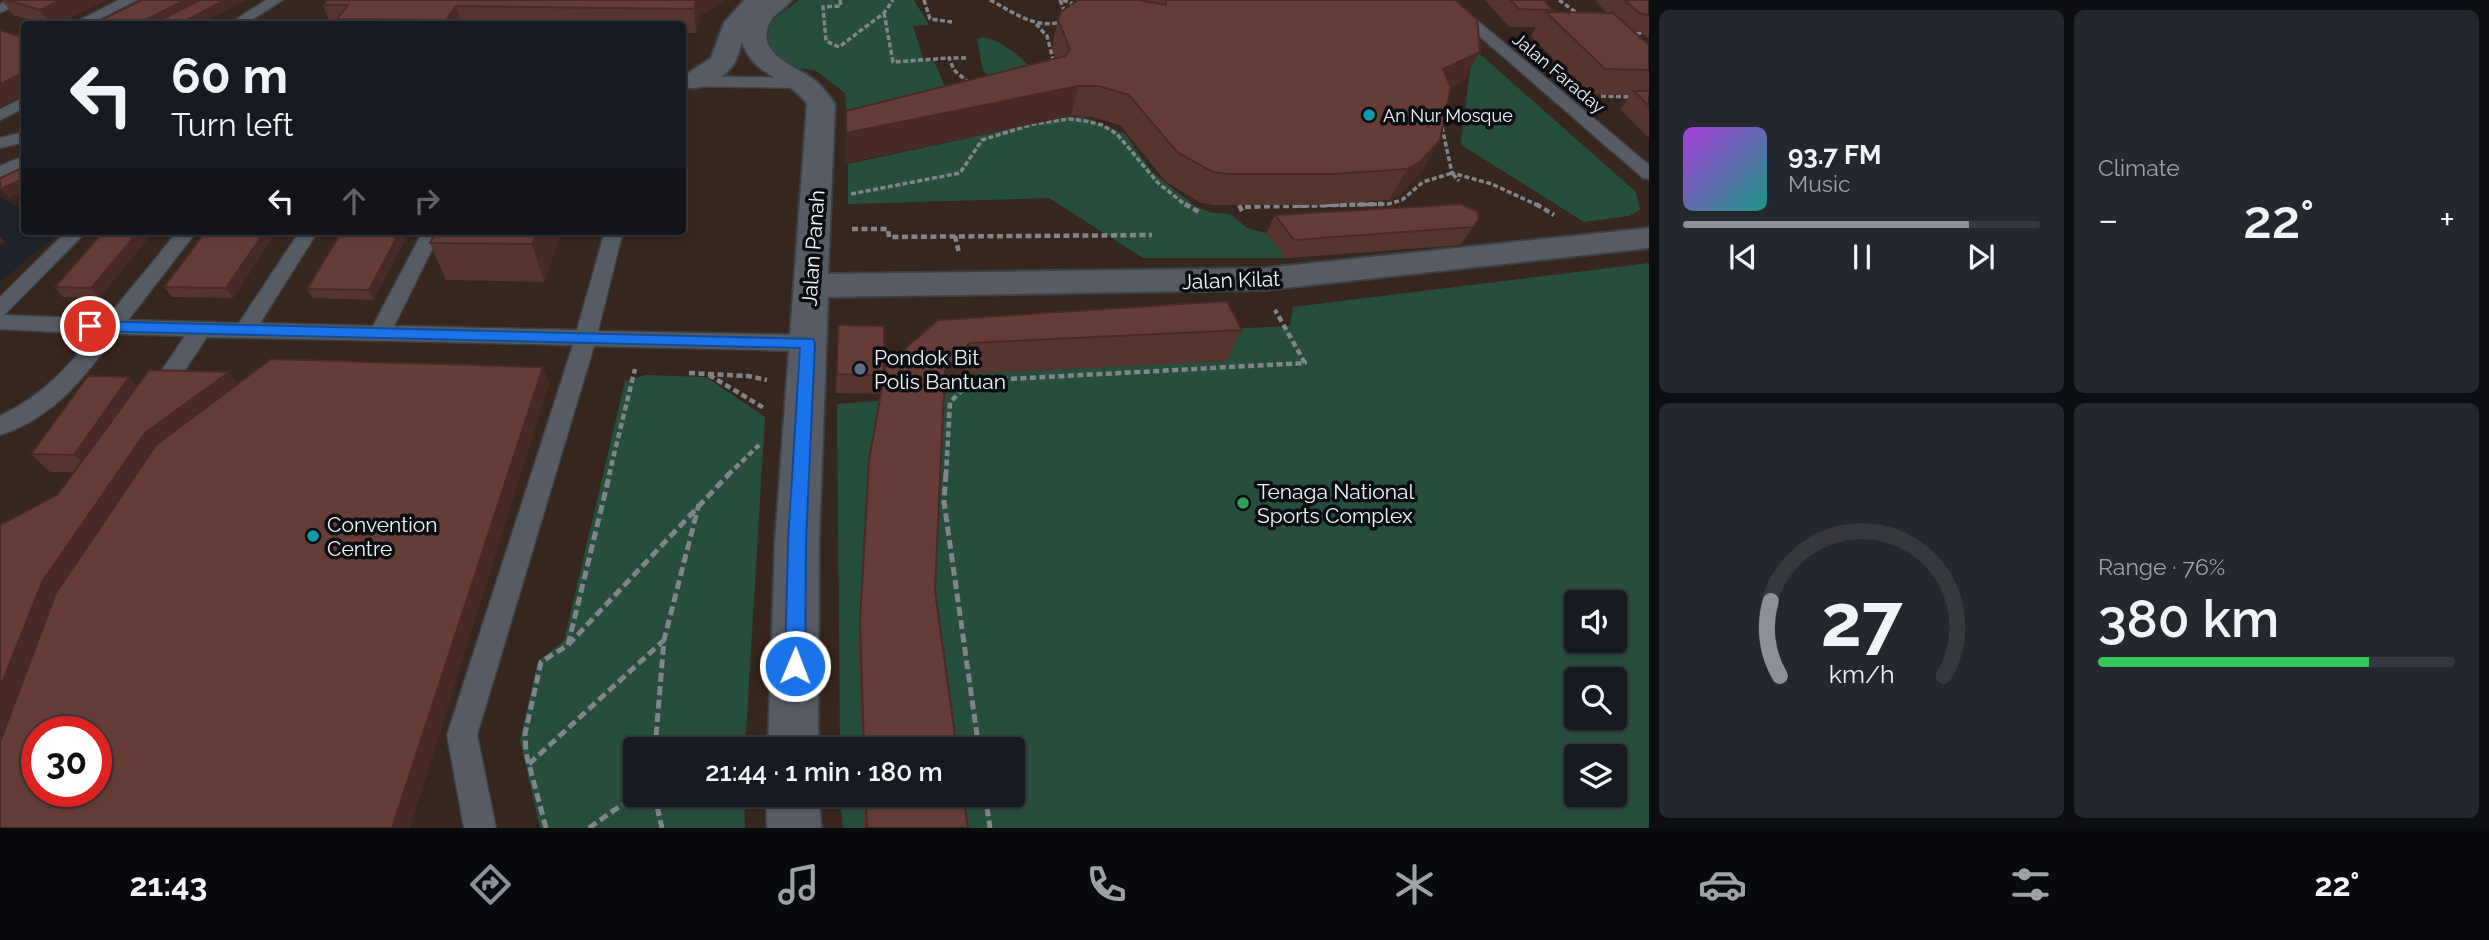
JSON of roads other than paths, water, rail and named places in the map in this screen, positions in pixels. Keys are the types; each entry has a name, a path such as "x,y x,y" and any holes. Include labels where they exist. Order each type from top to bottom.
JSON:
{"street":[{"path":"687,81 722,62 736,23 757,0"},
{"name":"Jalan Panah","path":"780,0 764,12 757,22 755,44 771,66 802,83 813,92 821,104 797,542 793,737"},
{"name":"Jalan Kilat","path":"810,286 1266,279 1649,238"},
{"path":"793,807 794,828"}],"lane":[{"path":"0,9 20,0"},
{"path":"85,21 130,0"},
{"path":"241,21 276,0"},
{"name":"Jalan Faraday","path":"1445,0 1649,174"},
{"path":"687,81 802,83"},
{"path":"0,115 21,104"},
{"path":"0,143 21,138"},
{"path":"0,173 21,162"},
{"path":"0,309 74,235"},
{"path":"0,426 34,410 67,383 185,235"},
{"path":"246,330 306,235"},
{"path":"380,332 430,235"},
{"path":"480,828 462,734 580,357 613,235"},
{"path":"0,322 807,343"},
{"path":"145,412 201,329"}],"place":[{"name":"An Nur Mosque","path":"1369,115"},
{"name":"Pondok Bit Polis Bantuan","path":"860,369"},
{"name":"Tenaga National Sports Complex","path":"1243,503"},
{"name":"Convention Centre","path":"313,536"}]}
